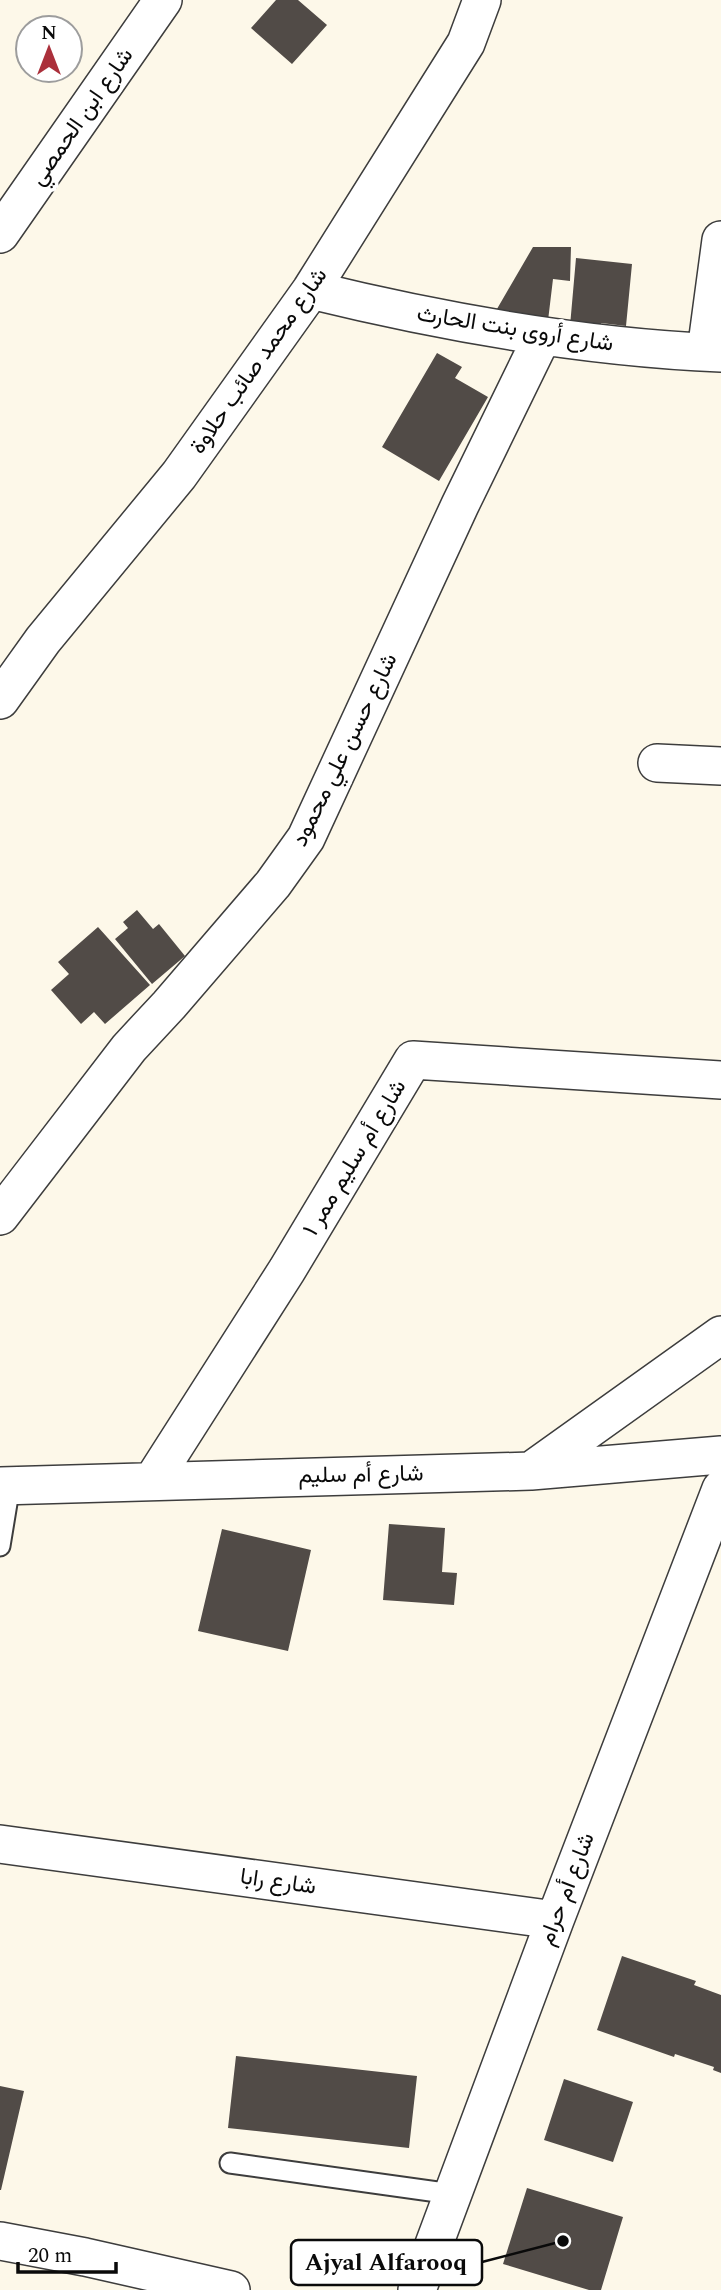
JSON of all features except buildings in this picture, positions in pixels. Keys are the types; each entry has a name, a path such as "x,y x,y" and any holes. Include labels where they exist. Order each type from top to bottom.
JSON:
{"street":[{"name":"شارع ابن الحمصي","path":"0,233 163,0"},
{"name":"شارع محمد صائب حلاوة","path":"0,700 43,640 178,475 311,290 467,43 482,0"},
{"path":"713,353 721,240"},
{"name":"شارع أروى بنت الحارث","path":"311,290 405,313 542,337 713,353"},
{"name":"شارع حسن علي محمود","path":"0,1216 129,1048 273,884 306,838 460,505 542,337"},
{"path":"657,763 721,766"},
{"name":"شارع أم سليم ممر ١","path":"153,1480 287,1270 413,1060 721,1080"},
{"path":"531,1471 721,1335"},
{"name":"شارع أم سليم","path":"5,1485 531,1471 721,1455"},
{"name":"شارع أم حرام","path":"416,2290 721,1489"},
{"name":"شارع رابا","path":"0,1844 555,1920"},
{"path":"0,2241 231,2290"}],"lane":[{"path":"0,1546 5,1485"},
{"path":"230,2163 452,2194"}],"place":[{"name":"Ajyal Alfarooq","path":"563,2241"}]}
